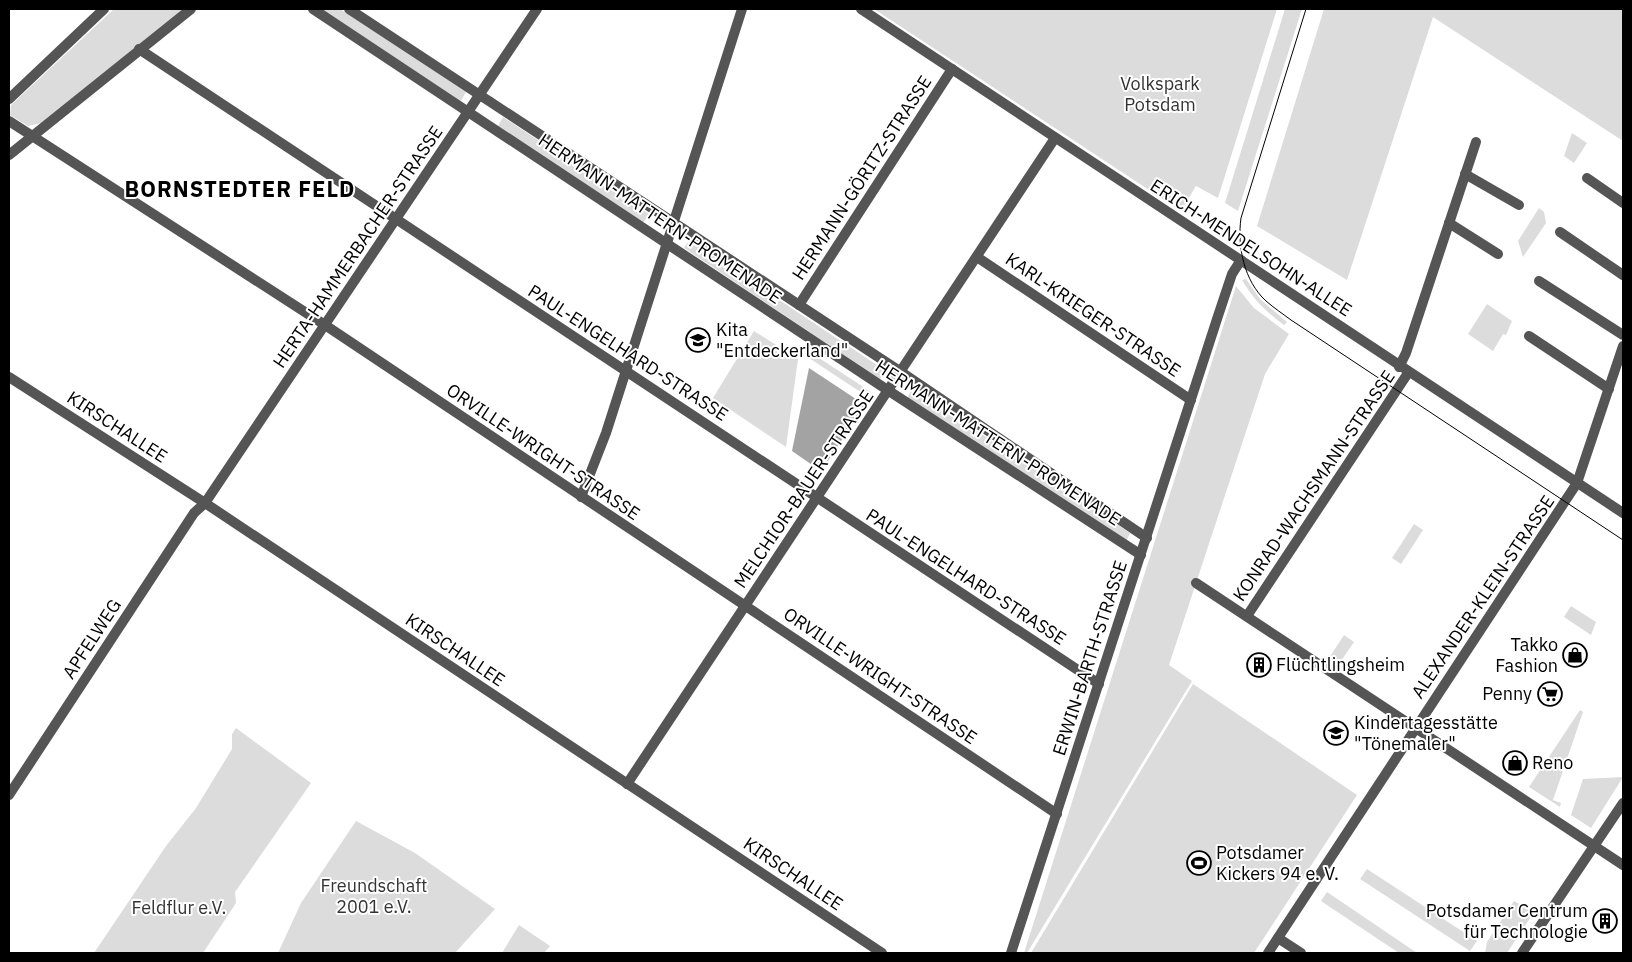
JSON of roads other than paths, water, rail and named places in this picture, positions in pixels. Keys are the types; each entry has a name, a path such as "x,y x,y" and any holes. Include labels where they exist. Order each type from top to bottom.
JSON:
{"street":[{"path":"9,99 104,9"},
{"path":"9,155 191,9"},
{"name":"HERMANN-MATTERN-PROMENADE","path":"313,9 468,110 666,244 1141,555"},
{"name":"HERMANN-MATTERN-PROMENADE","path":"349,9 799,304 1146,538"},
{"name":"HERTA-HAMMERBACHER-STRASSE","path":"205,503 397,220 478,94 537,9"},
{"path":"581,497 606,433 742,9"},
{"name":"ERICH-MENDELSOHN-ALLEE","path":"861,9 1332,321 1384,353 1404,370 1623,513"},
{"name":"PAUL-ENGELHARD-STRASSE","path":"139,49 1099,684"},
{"name":"HERMANN-GÖRITZ-STRASSE","path":"799,304 952,69"},
{"name":"ORVILLE-WRIGHT-STRASSE","path":"9,121 325,325 1057,814"},
{"name":"MELCHIOR-BAUER-STRASSE","path":"628,784 1055,138"},
{"name":"KONRAD-WACHSMANN-STRASSE","path":"1247,616 1404,370 1406,353 1476,142"},
{"path":"1465,174 1519,205"},
{"path":"1587,178 1623,203"},
{"path":"1449,223 1498,254"},
{"path":"1560,232 1623,275"},
{"name":"KARL-KRIEGER-STRASSE","path":"977,257 1191,400"},
{"name":"ERWIN-BARTH-STRASSE","path":"1011,953 1232,274 1241,260"},
{"path":"1539,281 1623,335"},
{"path":"1529,336 1609,389"},
{"name":"ALEXANDER-KLEIN-STRASSE","path":"1268,953 1577,484 1623,346"},
{"name":"KIRSCHALLEE","path":"9,377 205,503 882,953"},
{"name":"APFELWEG","path":"9,795 194,513 205,503"},
{"path":"1196,582 1623,865"},
{"path":"1522,953 1623,803"},
{"path":"1278,938 1301,953"}],"tram line":[{"path":"1306,9 1241,218 1241,251 1252,284 1266,301 1291,320 1623,540"}],"place":[{"name":"Kita \"Entdeckerland\"","path":"698,340"},
{"name":"Takko Fashion","path":"1575,655"},
{"name":"Flüchtlingsheim","path":"1259,665"},
{"name":"Penny","path":"1550,694"},
{"name":"Kindertagesstätte \"Tönemaler\"","path":"1336,733"},
{"name":"Reno","path":"1515,763"},
{"name":"Potsdamer Kickers 94 e. V.","path":"1199,863"},
{"name":"Potsdamer Centrum für Technologie","path":"1605,921"}],"district":[{"name":"BORNSTEDTER FELD","path":"240,189"}],"park label":[{"name":"Volkspark Potsdam","path":"1160,94"},
{"name":"Freundschaft 2001 e.V.","path":"374,896"},
{"name":"Feldflur e.V.","path":"179,908"}]}
